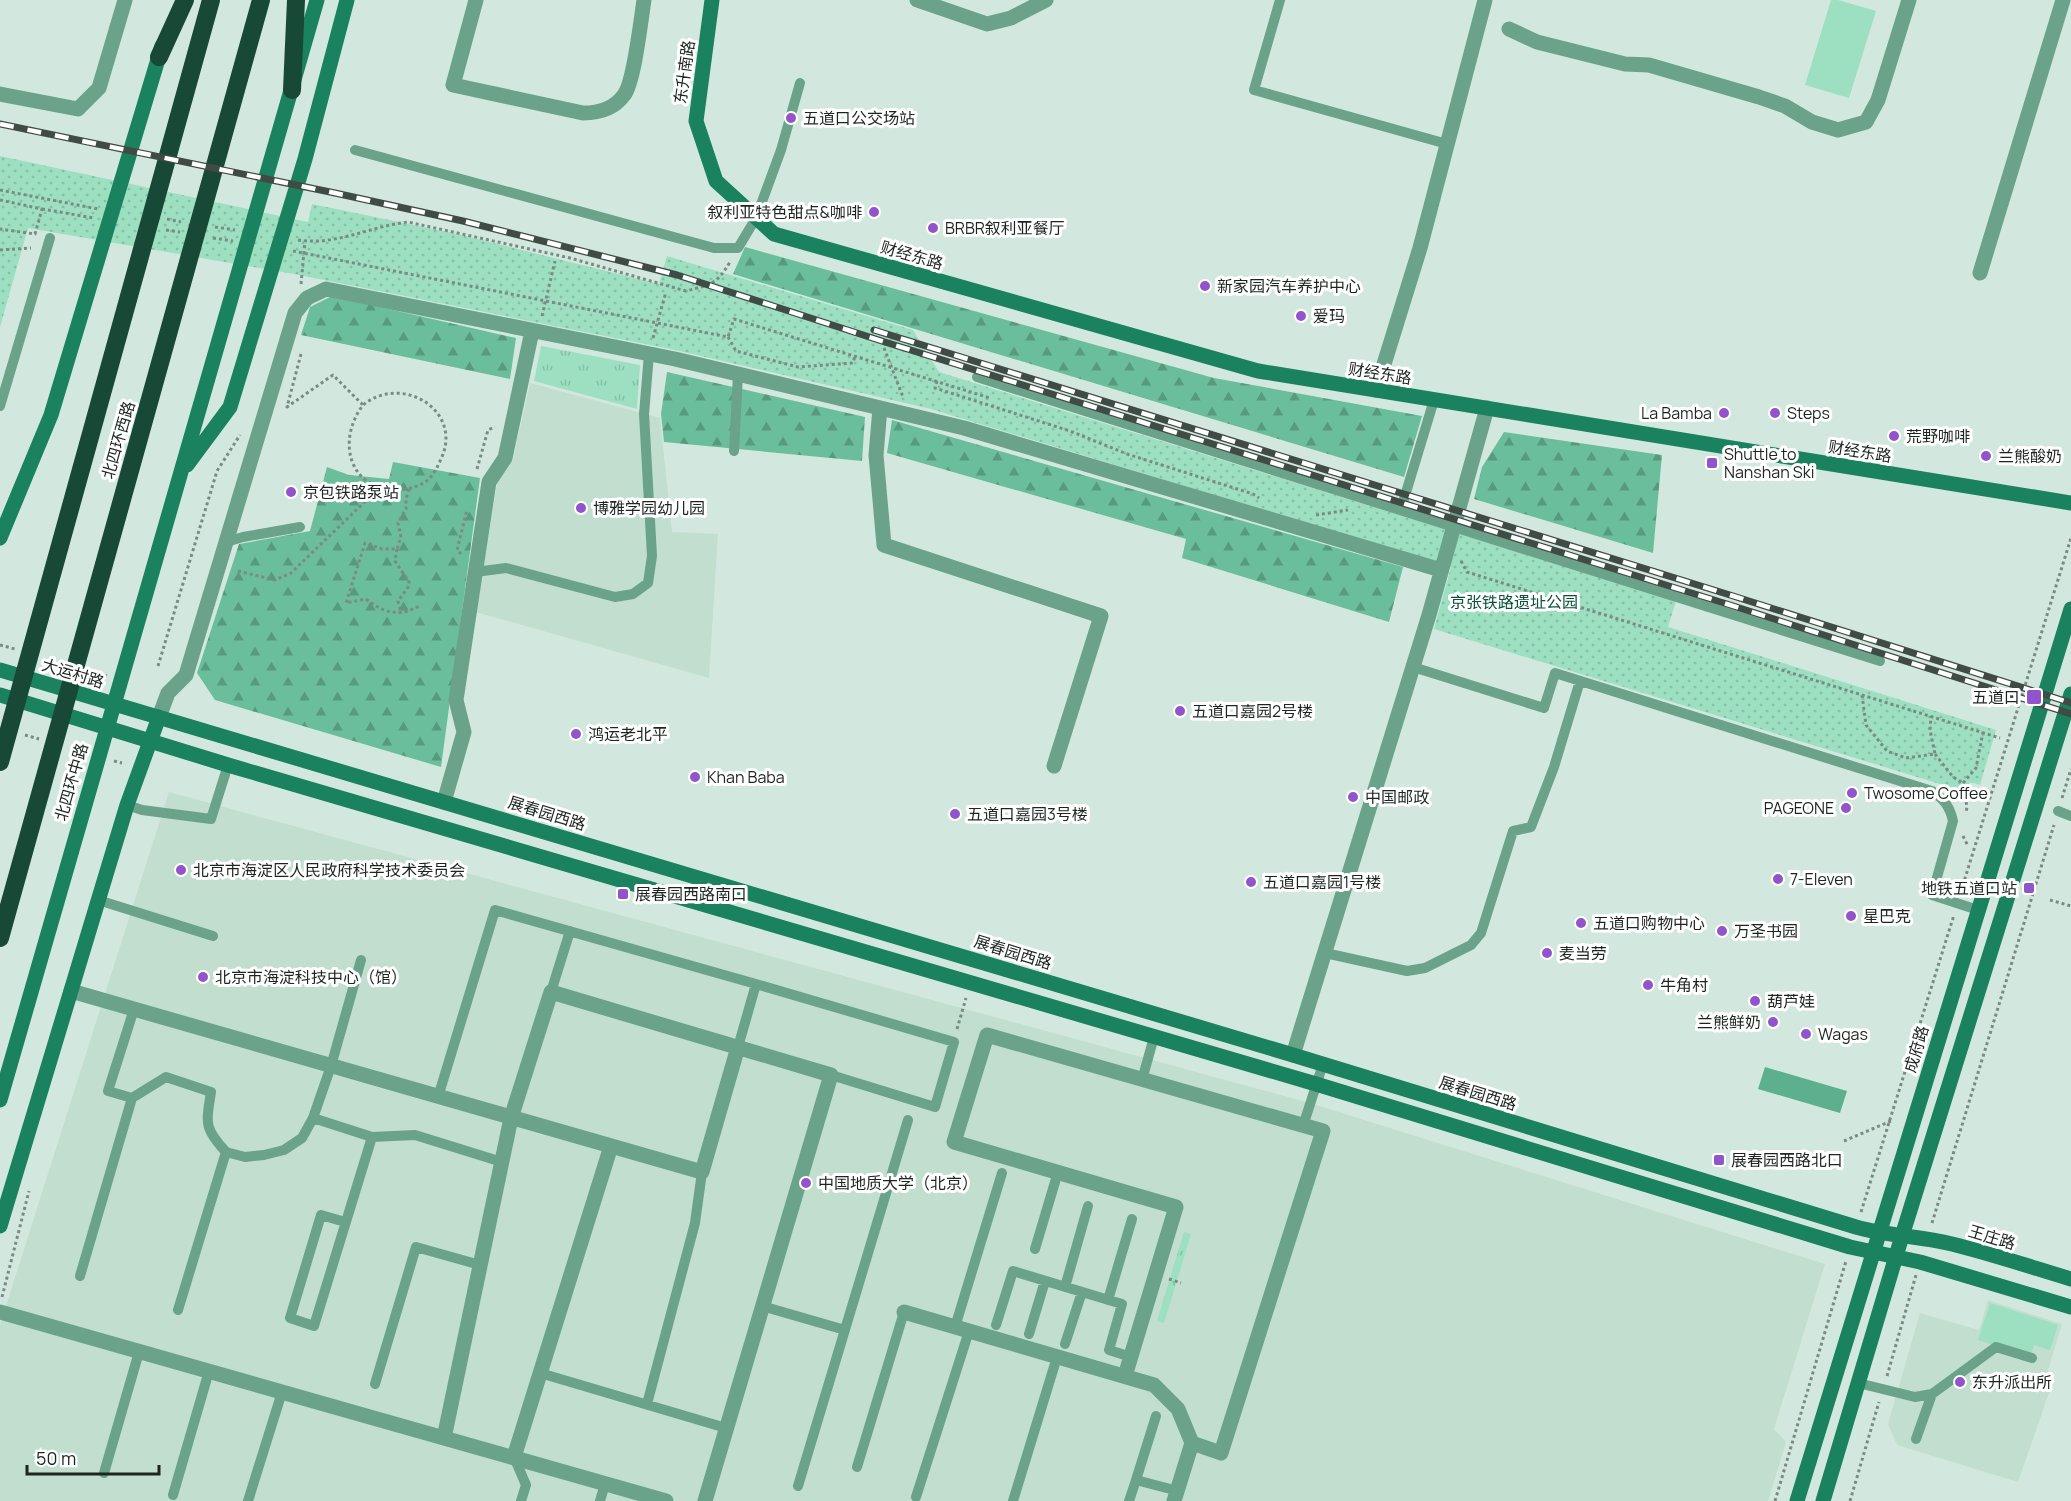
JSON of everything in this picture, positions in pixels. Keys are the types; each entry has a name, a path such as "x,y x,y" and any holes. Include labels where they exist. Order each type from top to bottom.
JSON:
{"highway":[{"path":"159,57 185,0"},
{"name":"北四环西路","path":"0,762 211,0"},
{"name":"北四环西路","path":"0,938 261,0"},
{"path":"292,90 296,0"}],"main road":[{"path":"0,538 51,415 159,57 174,0"},
{"path":"179,474 317,0"},
{"path":"179,474 230,407 305,159 347,0"},
{"name":"东升南路","path":"712,0 696,121 716,181"},
{"name":"财经东路","path":"716,181 774,234 1258,371 2071,503"},
{"name":"北四环中路","path":"0,1100 179,474"},
{"name":"成府路","path":"1797,1501 2071,609"},
{"name":"大运村路","path":"0,670 137,711"},
{"path":"1823,1501 1902,1236 2071,694"},
{"path":"0,695 228,765 1316,1084 1851,1247 1920,1262 2071,1307"},
{"name":"展春园西路","path":"137,711 1323,1064 1856,1227 1902,1236"},
{"path":"0,1226 127,805 159,717"},
{"name":"王庄路","path":"1902,1236 1952,1244 2071,1279"}],"street":[{"path":"0,94 78,109 99,88 125,0"},
{"path":"476,0 453,85 583,113 599,113 612,106 625,94 631,78 644,0"},
{"path":"917,0 987,24 1011,18 1046,0"},
{"path":"1376,390 1420,248 1485,0"},
{"path":"1509,29 1537,42 1625,64 1649,65 1759,97 1785,106 1812,122 1838,130 1866,122 1878,100 1910,0"},
{"path":"1980,273 2063,0"},
{"path":"159,717 168,693 186,675 295,313 307,298 326,289 649,354 964,428 1441,570"},
{"path":"444,802 464,732 456,700 489,482 505,458 535,331"},
{"path":"880,408 876,455 884,545 1101,616 1054,766"},
{"path":"1293,1055 1413,667 1487,408"},
{"path":"71,991 702,1172 738,1047"},
{"path":"444,1438 511,1118 551,992 831,1075 705,1501"},
{"path":"1125,1377 1176,1207 954,1142 987,1035 1323,1131 1221,1453 1192,1443"},
{"path":"514,1457 611,1146"},
{"path":"0,1312 666,1501"},
{"path":"904,1312 962,1329 1061,1351 1125,1377 1154,1385 1178,1409 1192,1443 1176,1496"}],"lane":[{"path":"1280,0 1254,90 1447,144"},
{"path":"355,150 714,248 738,248 756,218 781,150 800,84"},
{"path":"0,406 50,238"},
{"path":"475,572 506,568 615,597 633,594 648,583 652,556 644,414 649,354"},
{"path":"735,451 738,374"},
{"path":"977,377 1401,509 1451,533 1880,661"},
{"path":"1401,509 1434,400"},
{"path":"226,542 300,527"},
{"path":"1413,667 1545,708 1555,673 1932,791 1944,800 1951,811 1953,820 1932,895 1978,910"},
{"path":"1325,953 1407,971 1425,968 1471,945 1480,933 1513,831 1531,828 1554,767 1580,681"},
{"path":"127,805 142,810 211,819 228,765"},
{"path":"2058,811 2071,816"},
{"path":"98,900 213,936"},
{"path":"438,1097 495,910 954,1042 935,1107 831,1075"},
{"path":"551,992 570,932"},
{"path":"80,1276 132,1098 166,1077 211,1092 207,1120 211,1135 226,1152 245,1157 284,1150 302,1138 313,1118 331,1066 361,960"},
{"path":"738,1047 756,984"},
{"path":"132,1098 108,1091 134,1009"},
{"path":"1142,1080 1154,1037"},
{"path":"1302,1126 1323,1064"},
{"path":"313,1118 372,1137 415,1135 502,1162"},
{"path":"798,1486 908,1120"},
{"path":"345,1222 321,1215 290,1318 314,1326 372,1137"},
{"path":"178,1310 226,1152"},
{"path":"646,1404 695,1223 702,1172"},
{"path":"1035,1249 1058,1172"},
{"path":"916,1497 1002,1173"},
{"path":"1065,1287 1088,1206"},
{"path":"1108,1300 1132,1219"},
{"path":"375,1384 416,1247 480,1265"},
{"path":"996,1325 1013,1271 1122,1304 1109,1350 1131,1357"},
{"path":"1029,1334 1045,1281"},
{"path":"1013,1501 1082,1292"},
{"path":"762,1306 845,1330"},
{"path":"857,1467 904,1312"},
{"path":"1858,1383 1915,1397 1932,1394 1996,1347 2032,1358"},
{"path":"104,1473 139,1352"},
{"path":"173,1495 209,1371"},
{"path":"540,1373 726,1428"},
{"path":"248,1501 282,1392"},
{"path":"1916,1439 1932,1394"},
{"path":"1130,1501 1156,1416"},
{"path":"514,1457 526,1485 521,1501"},
{"path":"1136,1480 1176,1496"},
{"path":"600,1501 605,1484"}],"path":[{"path":"0,200 77,215"},
{"path":"0,229 35,234 42,209"},
{"path":"301,285 305,253 304,241 329,241 387,224 408,222 570,258 686,291 706,286 720,278 738,248"},
{"path":"0,250 31,248"},
{"path":"305,253 728,338 736,351 798,367 853,363 855,356"},
{"path":"535,331 546,301 555,261"},
{"path":"649,354 666,292"},
{"path":"728,338 734,319 1000,400"},
{"path":"885,348 910,415"},
{"path":"302,353 287,407 333,375 363,405"},
{"path":"937,381 935,388 1252,494 1267,503"},
{"path":"393,392 407,394 428,403 442,420 447,440 439,464 429,478 409,489 379,488 365,482 353,465 348,445 355,415 363,405 393,392"},
{"path":"1008,412 1010,404"},
{"path":"477,471 488,430 504,421"},
{"path":"238,571 275,580 291,573 379,488"},
{"path":"401,613 398,601 409,586 409,582 408,577 395,561 401,537 398,523 406,510 409,489"},
{"path":"468,504 457,550 471,563 475,572"},
{"path":"1308,516 1346,509 1358,513"},
{"path":"1451,533 1467,572 2000,738"},
{"path":"1856,1227 1891,1121 2071,538"},
{"path":"397,549 382,549 365,543 346,603 366,599 387,612 401,613 422,605"},
{"path":"1862,695 1866,725 1887,751 1906,758 1935,754 1930,730 1931,716"},
{"path":"1963,783 1976,768 1983,732"},
{"path":"1928,1239 2071,769"},
{"path":"2050,900 2071,906"},
{"path":"954,1042 966,998"},
{"path":"1844,1141 1891,1121"},
{"path":"1775,1501 1851,1247"},
{"path":"1850,1501 1920,1262"}],"shaded area":[{"name":"博雅学园幼儿园","path":"530,383 660,418 672,532 718,534 709,678 476,612 497,484 513,460"},
{"name":"中国地质大学（北京）","path":"169,792 1310,1103 1825,1264 1774,1429 1786,1442 1768,1501 0,1501 0,1325"},
{"path":"1765,1067 1847,1091 1840,1113 1758,1089"},
{"name":"东升派出所","path":"1988,1300 2062,1324 2047,1373 2052,1384 2018,1482 1897,1445 1888,1424 1920,1313 1979,1330"}],"green space":[{"path":"1831,0 1876,11 1849,98 1805,85"},
{"name":"京张铁路遗址公园","path":"0,156 308,222 312,204 457,234 659,284 667,256 913,330 939,372 1676,601 1668,627 1996,730 1980,785 1970,782 1966,792 1434,629 1451,567 931,409 675,350 294,274 28,228 0,327"},
{"path":"745,247 1214,378 1422,416 1404,477 733,274"},
{"path":"332,296 516,338 510,379 301,335 310,307"},
{"path":"541,346 640,365 637,409 534,381"},
{"path":"667,372 865,417 862,461 664,442 661,414"},
{"path":"892,420 1403,567 1389,622 1182,558 1186,539 887,453"},
{"path":"1504,432 1662,455 1653,553 1474,499 1482,467"},
{"path":"393,462 480,478 441,767 215,700 197,673 239,544 310,531 327,467 349,475 389,479"},
{"path":"1184,1232 1191,1234 1164,1323 1157,1321"},
{"path":"1990,1303 2058,1325 2050,1350 2034,1345 2030,1357 1978,1340"}],"railway":[{"path":"0,124 463,221 677,275 2071,714"},
{"path":"874,330 2071,703"}],"place":[{"name":"五道口公交场站","path":"791,118"},
{"name":"叙利亚特色甜点&咖啡","path":"874,212"},
{"name":"BRBR叙利亚餐厅","path":"933,228"},
{"name":"新家园汽车养护中心","path":"1205,286"},
{"name":"爱玛","path":"1301,316"},
{"name":"La Bamba","path":"1724,413"},
{"name":"Steps","path":"1775,413"},
{"name":"荒野咖啡","path":"1894,436"},
{"name":"兰熊酸奶","path":"1986,456"},
{"name":"Shuttle to Nanshan Ski","path":"1712,463"},
{"name":"京包铁路泵站","path":"291,492"},
{"name":"博雅学园幼儿园","path":"581,508"},
{"name":"五道口","path":"2034,697"},
{"name":"五道口嘉园2号楼","path":"1180,711"},
{"name":"鸿运老北平","path":"576,734"},
{"name":"Khan Baba","path":"695,777"},
{"name":"Twosome Coffee","path":"1852,793"},
{"name":"中国邮政","path":"1353,797"},
{"name":"PAGEONE","path":"1846,808"},
{"name":"五道口嘉园3号楼","path":"955,814"},
{"name":"北京市海淀区人民政府科学技术委员会","path":"181,870"},
{"name":"7-Eleven","path":"1778,879"},
{"name":"五道口嘉园1号楼","path":"1251,882"},
{"name":"地铁五道口站","path":"2029,888"},
{"name":"展春园西路南口","path":"623,894"},
{"name":"星巴克","path":"1851,916"},
{"name":"五道口购物中心","path":"1581,923"},
{"name":"万圣书园","path":"1722,931"},
{"name":"麦当劳","path":"1547,953"},
{"name":"北京市海淀科技中心（馆）","path":"203,977"},
{"name":"牛角村","path":"1648,985"},
{"name":"葫芦娃","path":"1755,1001"},
{"name":"兰熊鲜奶","path":"1773,1022"},
{"name":"Wagas","path":"1806,1034"},
{"name":"展春园西路北口","path":"1719,1160"},
{"name":"中国地质大学（北京）","path":"806,1183"},
{"name":"东升派出所","path":"1960,1382"}]}
